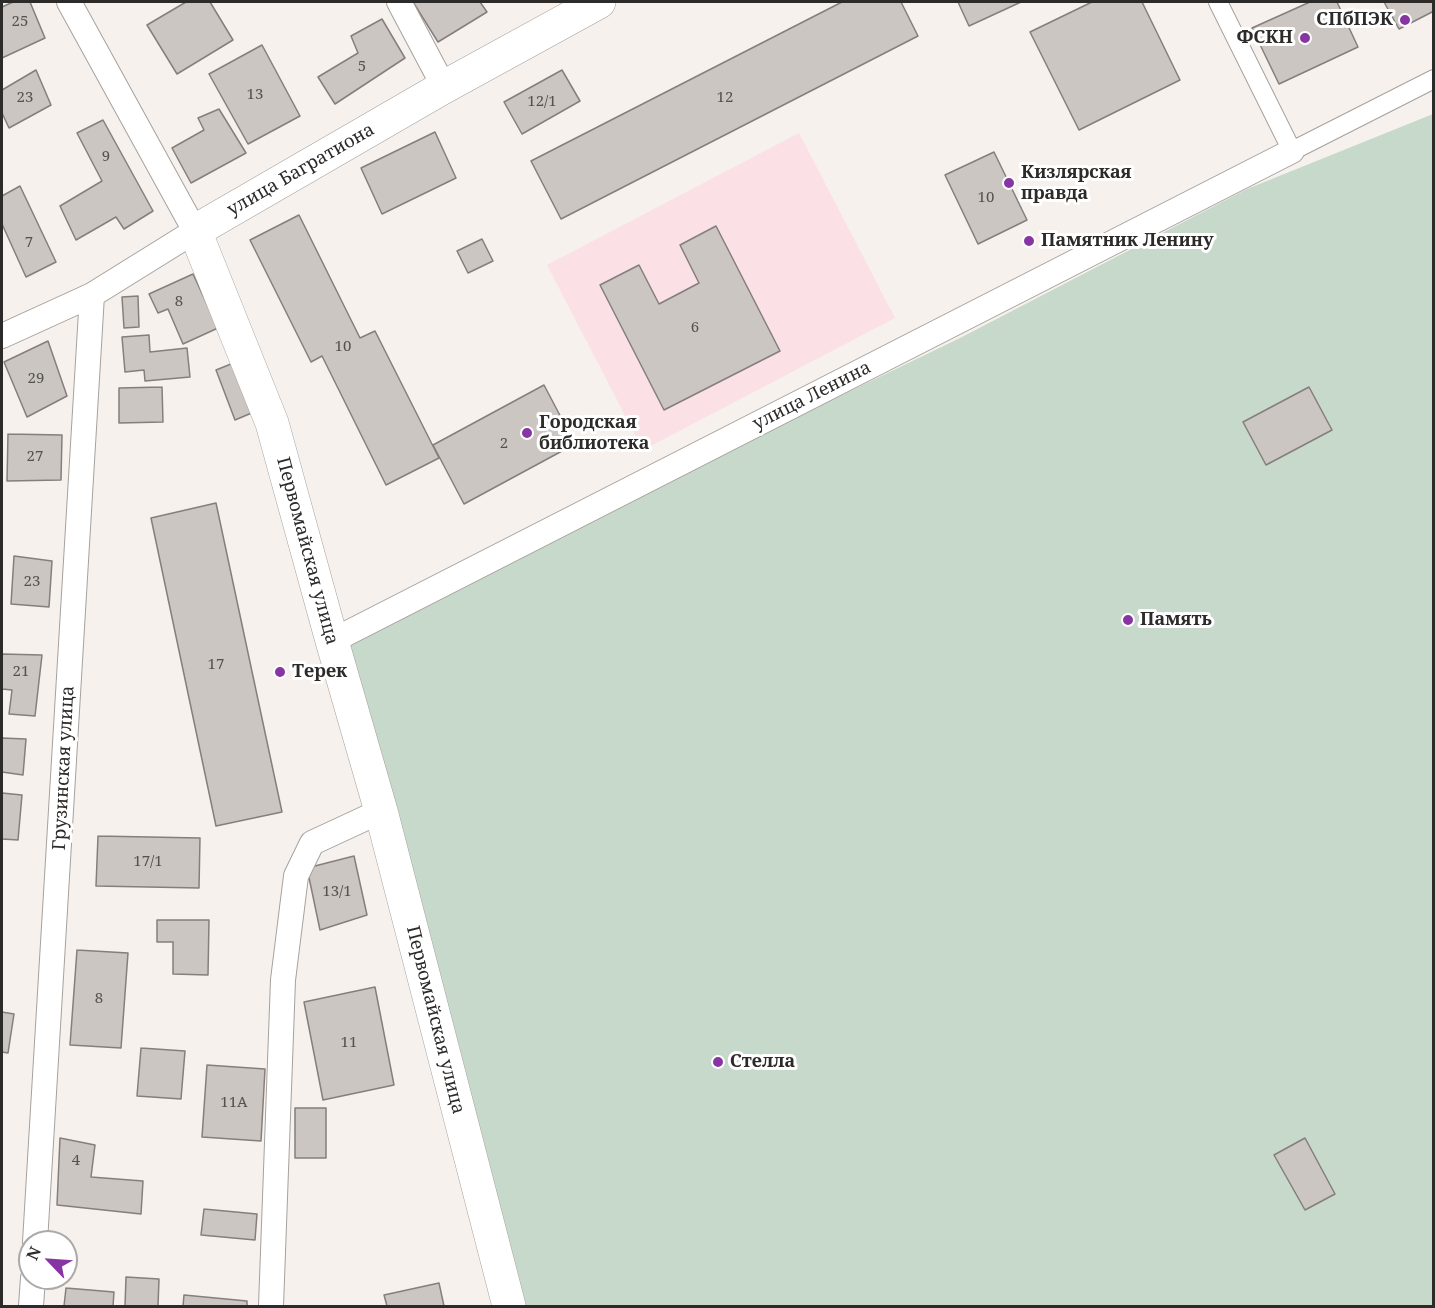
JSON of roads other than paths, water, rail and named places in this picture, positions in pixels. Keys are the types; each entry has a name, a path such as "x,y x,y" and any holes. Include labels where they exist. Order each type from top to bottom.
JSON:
{"main road":[{"name":"улица Багратиона","path":"195,231 444,87 599,2"},
{"name":"Первомайская улица","path":"195,231 272,423 381,811 509,1306"}],"street":[{"name":"Первомайская улица","path":"69,2 195,231"},
{"path":"399,2 444,87"},
{"path":"1218,2 1292,151 1434,79"},
{"name":"улица Ленина","path":"332,641 1292,151"},
{"name":"улица Багратиона","path":"2,336 92,295 195,231"},
{"name":"Грузинская улица","path":"36,1230 92,295"},
{"path":"271,1306 284,980 296,876 312,843 381,811"},
{"path":"31,1306 32,1290"}],"place":[{"name":"СПбПЭК","path":"1405,20"},
{"name":"ФСКН","path":"1305,38"},
{"name":"Кизлярская правда","path":"1009,183"},
{"name":"Памятник Ленину","path":"1029,241"},
{"name":"Городская библиотека","path":"527,433"},
{"name":"Память","path":"1128,620"},
{"name":"Терек","path":"280,672"},
{"name":"Стелла","path":"718,1062"}]}
